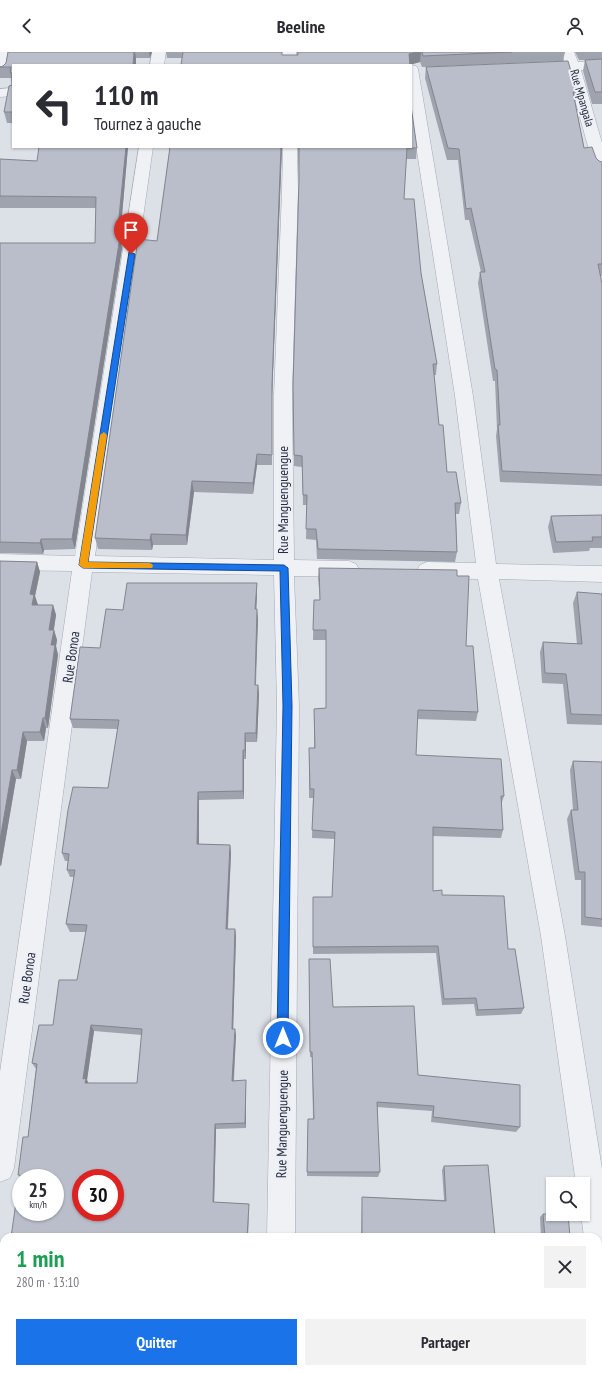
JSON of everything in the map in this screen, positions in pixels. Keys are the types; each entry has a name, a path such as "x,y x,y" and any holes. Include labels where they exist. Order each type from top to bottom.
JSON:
{"street":[{"path":"0,72 4,52"},
{"path":"157,64 159,52"},
{"path":"290,52 290,64"},
{"name":"Rue Mpangala","path":"568,52 602,168"},
{"path":"527,68 602,65"},
{"path":"413,68 464,396 487,571 553,936 598,1233"},
{"path":"0,93 12,92"},
{"name":"Rue Bonoa","path":"0,1168 45,854 83,565 136,222 146,148"},
{"name":"Rue Manguenguengue","path":"280,1233 288,706 284,568 283,396 290,148"},
{"path":"0,562 83,565 370,569"},
{"path":"409,570 602,574"}],"building":[{"path":"8,52 134,52 133,64 12,64 12,73 10,73 11,67 0,67 6,63"},
{"path":"183,52 282,52 282,55 298,55 298,52 417,52 409,54 410,64 181,64"},
{"path":"422,52 512,52 423,56"},
{"path":"602,59 602,92 595,92 585,60"},
{"path":"568,61 577,92 573,92 584,148 592,147 596,158 602,162 602,264 598,264 602,284 602,475 502,471 498,425 500,425 497,370 495,369 480,272 485,272 471,208 466,209 459,149 448,148 426,67"},
{"path":"12,85 12,112 4,112 9,86"},
{"path":"412,113 417,148 412,148"},
{"path":"39,148 126,148 117,237 120,237 72,539 41,539 40,543 0,542 0,243 95,243 96,197 0,196 0,159 37,161"},
{"path":"170,148 281,148 272,385 272,455 257,454 253,483 192,481 186,535 151,534 150,540 95,538 138,239 157,241"},
{"path":"299,148 407,148 404,199 414,199 421,273 437,364 433,364 439,425 443,425 447,472 456,472 461,503 455,503 457,552 318,549 316,529 306,529 307,495 303,495 302,456 294,455 293,385"},
{"path":"602,515 602,537 592,537 593,541 556,542 551,516"},
{"path":"0,561 37,562 30,594 34,595 32,605 53,605 49,630 54,630 51,645 55,645 45,718 43,718 40,732 23,732 17,770 12,770 0,840"},
{"path":"319,568 457,570 457,576 469,576 466,646 473,646 478,712 418,710 416,755 501,759 504,796 501,796 503,830 433,827 433,891 442,890 442,895 504,896 508,949 515,949 524,1008 478,1010 476,998 444,999 438,946 313,947 313,897 332,897 335,832 312,830 314,789 310,789 309,748 315,748 314,709 326,708 326,630 313,630 314,600 320,600"},
{"path":"127,583 257,583 255,609 257,609 255,685 258,685 256,733 245,733 245,750 243,750 243,791 198,792 197,844 230,845 226,929 235,929 232,1029 235,1029 232,1081 246,1080 245,1123 215,1124 213,1202 249,1204 247,1233 12,1233 13,1221 64,1221 64,1169 19,1169 23,1137 28,1137 37,1064 32,1063 39,1025 53,1025 59,980 77,980 87,925 66,924 75,870 67,870 69,854 62,853 73,787 108,788 119,720 70,719 80,647 100,648 106,609 123,610","holes":["91,1025 142,1029 137,1083 85,1083 86,1078 83,1079"]},
{"path":"577,592 602,594 602,715 571,714 566,674 545,673 543,642 582,644"},
{"path":"573,761 602,762 602,919 585,917 585,872 579,872 571,810 578,810"},
{"path":"309,959 330,959 333,1007 414,1006 418,1075 520,1085 520,1127 433,1117 434,1106 377,1102 380,1172 307,1172 308,1119 314,1119 312,1052 310,1052"},
{"path":"488,1165 495,1233 362,1233 362,1197 446,1201 444,1166"},
{"path":"543,1214 546,1214 546,1221 569,1221 570,1233 545,1233"}],"slow traffic":[{"path":"104,435 83,565 149,566"}],"route":[{"path":"131,254 83,565 284,568 288,706 283,1038"}]}
